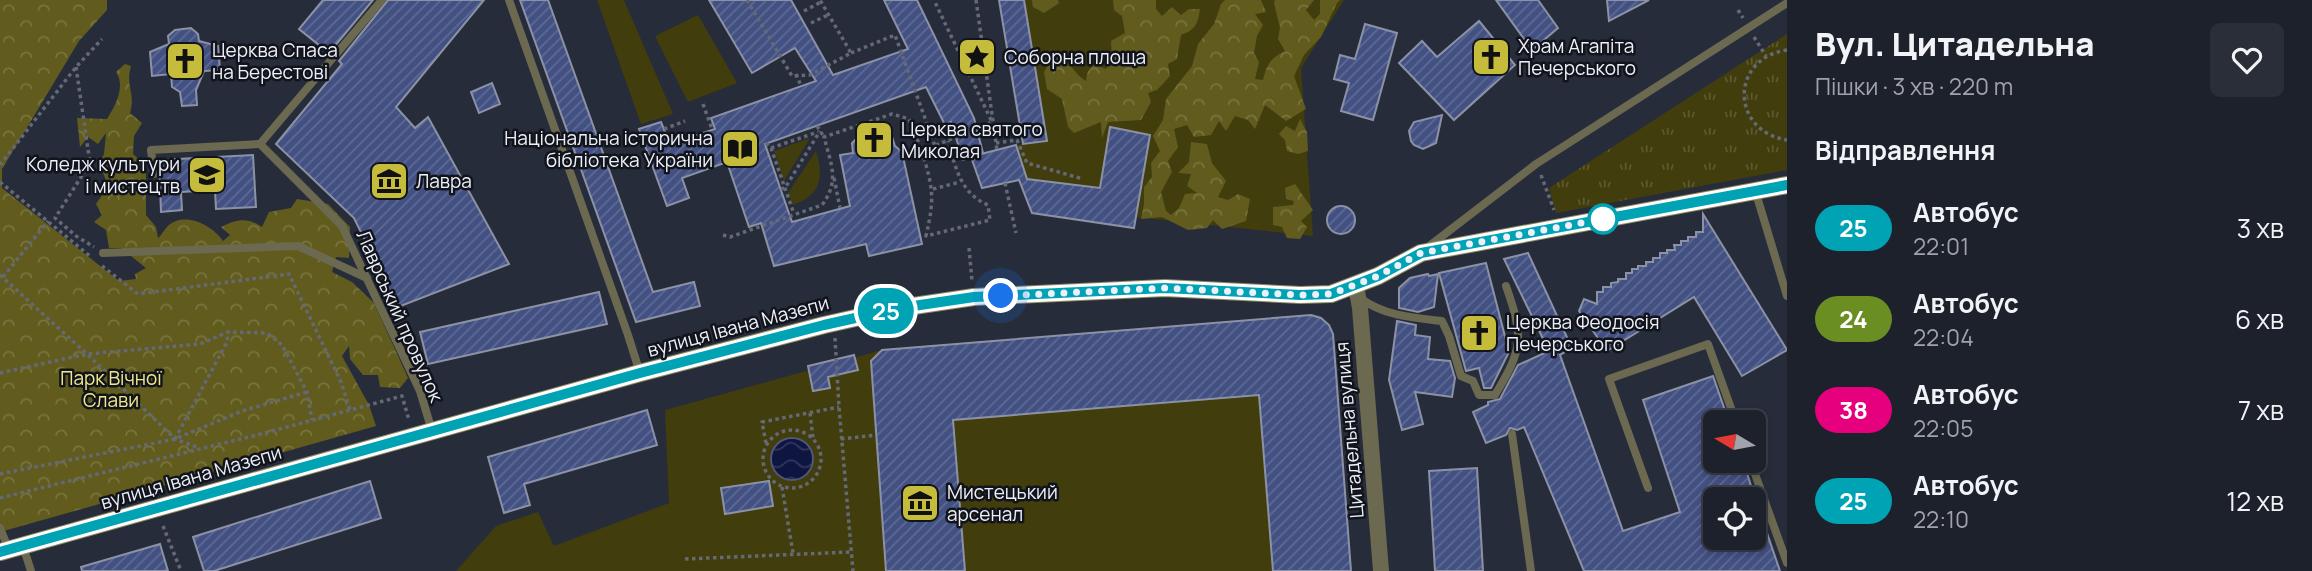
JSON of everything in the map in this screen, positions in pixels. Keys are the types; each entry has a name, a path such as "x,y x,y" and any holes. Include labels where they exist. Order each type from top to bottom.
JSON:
{"main road":[{"name":"вулиця Івана Мазепи","path":"11,549 640,373 900,308 974,297 1165,288 1300,295 1357,291 1421,253 1787,185"}],"street":[{"name":"Цитадельна вулиця","path":"1357,291 1381,571"}],"lane":[{"path":"154,174 151,150 260,144 382,0"},
{"path":"509,0 640,373"},
{"path":"1421,253 1535,164 1787,3"},
{"name":"Лаврський провулок","path":"260,144 342,226 420,390 432,431"},
{"path":"1755,190 1787,296"},
{"path":"103,253 298,246 367,278"},
{"path":"1357,291 1385,312 1442,321 1461,376 1473,381 1479,395 1495,395 1513,365 1518,345 1519,329 1506,286"},
{"path":"1648,488 1609,379 1708,344 1732,410"},
{"path":"1513,434 1531,571"},
{"path":"1755,473 1787,563"},
{"path":"0,528 11,549 31,571"}],"path":[{"path":"747,0 792,76 810,75 851,53 895,35 935,146"},
{"path":"934,0 992,122"},
{"path":"976,0 997,150"},
{"path":"804,11 820,1 851,53"},
{"path":"811,23 828,15"},
{"path":"0,165 76,67 102,39"},
{"path":"1787,50 1766,56 1755,65 1747,78 1744,92 1748,113 1760,130 1772,137 1787,140"},
{"path":"76,67 90,163 55,218 76,236 103,253 115,277"},
{"path":"796,75 800,86"},
{"path":"703,104 712,130"},
{"path":"824,137 892,114 909,119 933,189 926,236 990,220 988,205 975,199 960,182 948,141"},
{"path":"664,129 685,121"},
{"path":"922,151 992,122"},
{"path":"817,125 824,137 840,208"},
{"path":"771,148 820,131"},
{"path":"783,189 820,131"},
{"path":"996,143 1017,140 1027,163 1083,179"},
{"path":"766,144 771,148 783,189 794,214"},
{"path":"1535,164 1547,187 1557,228"},
{"path":"723,235 730,237 822,205 831,193 833,172"},
{"path":"0,182 138,294 289,274 341,382 349,410"},
{"path":"933,189 960,182"},
{"path":"1005,183 1016,233"},
{"path":"48,221 1,276 175,439 201,448"},
{"path":"175,439 229,332"},
{"path":"0,373 87,354 200,344 229,332 267,333 282,345 307,392 312,420"},
{"path":"835,336 853,571"},
{"path":"0,474 175,439 242,411 307,392"},
{"path":"0,497 402,396 414,436"},
{"path":"766,444 762,422 839,407"},
{"path":"810,413 814,440 821,454 817,474 802,487 792,489 774,483 764,469 763,452 773,436 792,430 802,431 814,440"},
{"path":"841,439 876,435"},
{"path":"782,487 793,553"},
{"path":"163,526 181,571"},
{"path":"685,559 851,552"}],"green space":[{"name":"Парк Вічної Слави","path":"0,0 107,0 107,10 79,41 2,169 2,188 119,281 136,279 135,274 146,268 121,248 109,248 106,230 94,222 102,215 96,204 106,185 99,165 104,154 106,133 98,144 88,137 80,147 77,118 107,119 120,90 116,72 125,64 131,66 130,113 142,123 134,136 133,154 146,166 146,215 156,227 158,238 169,225 183,219 199,222 213,230 223,241 230,235 221,227 242,220 262,227 269,212 291,208 297,199 328,204 350,227 349,258 336,257 332,272 352,282 374,303 408,378 400,388 380,387 378,375 363,375 350,359 349,346 342,356 369,405 376,426 0,532"},
{"path":"597,0 624,0 673,114 641,124"},
{"path":"1024,0 1344,0 1301,68 1313,236 1136,217 1149,135 1110,127 1100,188 1027,179 1016,145 1047,141"},
{"path":"1032,0 1058,0 1059,3 1044,13 1033,7"},
{"path":"1113,0 1156,0 1156,9 1162,16 1172,7 1181,15 1189,9 1200,9 1195,26 1181,35 1177,59 1168,64 1170,76 1157,90 1148,93 1151,102 1141,120 1108,122 1102,138 1101,122 1074,133 1068,127 1062,99 1047,89 1044,72 1051,60 1060,57 1086,81 1087,73 1094,64 1106,69 1112,57 1111,41 1125,33 1122,16 1114,10"},
{"path":"1225,0 1261,0 1266,12 1255,14 1263,25 1257,36 1254,53 1259,62 1255,79 1263,80 1270,62 1285,51 1278,39 1280,28 1275,0 1314,0 1306,10 1314,20 1320,14 1320,0 1340,0 1321,37 1304,55 1294,76 1306,109 1286,121 1265,105 1255,129 1248,120 1235,116 1226,131 1219,121 1211,135 1194,137 1187,125 1174,129 1178,147 1168,161 1172,172 1161,192 1166,211 1171,215 1179,208 1185,194 1197,193 1187,186 1191,174 1178,173 1189,162 1191,142 1207,144 1212,163 1226,181 1218,197 1228,200 1238,194 1250,199 1246,221 1222,229 1213,220 1207,228 1188,230 1162,217 1141,219 1144,187 1152,177 1151,163 1160,151 1153,136 1163,120 1166,99 1192,66 1198,44 1214,24"},
{"path":"698,15 737,83 688,102 655,36"},
{"path":"1787,34 1787,170 1556,213 1549,188"},
{"path":"1300,119 1307,132 1308,151 1298,154 1287,151 1285,140 1279,134 1286,126 1295,131"},
{"path":"810,138 784,181 774,151"},
{"path":"816,151 820,169 818,184 810,196 793,205 788,193"},
{"path":"1295,184 1313,210 1301,221 1307,227 1300,239 1287,238 1282,227 1273,225 1273,207 1293,205 1294,201 1286,199 1285,188"},
{"path":"1311,315 1325,322 1333,334 1351,571 456,571 496,526 538,512 554,546 669,503 665,410 882,350"}],"water":[{"path":"792,438 807,444 813,459 807,474 792,480 777,474 771,459 777,444"}],"building":[{"path":"323,0 373,0 329,53 299,29"},
{"name":"Лавра","path":"388,0 484,0 396,107 415,128 428,117 509,264 398,307 354,218 276,144 342,64 339,61"},
{"path":"520,0 548,0 653,292 694,282 700,306 636,322"},
{"path":"709,0 791,0 833,75 908,49 884,0 917,0 974,118 983,153 981,154 1016,145 1027,179 1100,188 1110,127 1150,135 1134,228 1032,213 1019,180 982,188 971,157 963,160 951,122 945,125 926,87 765,144 792,222 850,206 840,155 853,153 852,143 873,122 891,134 895,146 902,152 922,244 869,256 866,244 774,266 761,223 749,227 727,162 682,178 689,198 667,206 639,129 661,122 670,144 715,129 711,118 816,81 795,48 752,73"},
{"path":"999,0 1024,0 1047,141 1023,144"},
{"path":"1496,0 1538,0 1558,28 1532,50"},
{"path":"1607,0 1649,0 1609,21"},
{"name":"Храм Агапіта Печерського","path":"1479,21 1515,65 1454,120 1399,63 1422,41 1437,57"},
{"path":"1365,24 1397,33 1373,120 1341,111 1349,83 1334,79 1340,55 1355,59"},
{"name":"Церква Спаса на Берестові","path":"191,28 198,34 199,41 218,46 220,70 204,71 196,90 197,105 182,106 180,92 172,87 171,74 152,76 150,52 169,44 168,36 175,30"},
{"path":"492,83 500,104 479,113 471,92"},
{"path":"1442,115 1436,143 1423,149 1414,145 1409,131 1414,122"},
{"name":"Коледж культури і мистецтв","path":"253,155 256,207 216,209 215,190 181,192 182,210 161,212 159,160"},
{"path":"1341,206 1351,210 1355,220 1351,230 1341,234 1331,230 1327,220 1331,210"},
{"path":"1703,214 1787,350 1742,376 1694,297 1607,351 1579,311 1584,299 1597,304 1597,292 1603,292 1603,287 1611,287 1611,283 1618,282 1618,279 1626,279 1626,273 1632,273 1632,269 1646,266 1646,262 1653,262 1653,258 1660,258 1660,253 1675,250 1674,245 1688,241 1688,237 1696,237 1696,232 1703,232"},
{"path":"1528,253 1572,348 1560,355 1623,531 1680,512 1643,400 1713,376 1725,410 1703,410 1703,473 1747,473 1751,487 1703,487 1703,550 1766,550 1766,530 1780,571 1584,571 1524,427 1517,430 1510,428 1506,435 1486,443 1473,412 1488,405 1488,402 1500,399 1518,365 1549,351 1504,259"},
{"name":"Церква Феодосія Печерського","path":"1486,263 1509,352 1491,388 1484,388 1479,368 1466,371 1439,273"},
{"path":"1438,274 1434,307 1418,312 1399,308 1399,288 1410,278"},
{"path":"599,292 607,324 428,364 420,332"},
{"name":"Мистецький арсенал","path":"1311,315 1321,318 1329,325 1333,334 1351,571 1273,571 1259,395 953,420 965,571 886,571 871,361 882,350"},
{"path":"1397,321 1416,325 1415,335 1430,337 1428,359 1450,361 1455,378 1452,397 1415,392 1423,424 1402,430 1389,380"},
{"path":"854,355 858,370 828,377 830,388 813,391 808,366"},
{"path":"647,410 657,445 524,484 530,505 504,513 488,457"},
{"path":"1477,468 1483,571 1435,571 1429,471"},
{"path":"370,481 381,518 214,571 204,571 193,537"},
{"path":"769,481 773,506 725,514 721,488"},
{"path":"160,544 168,571 82,571 81,567"}],"bus line":[{"name":"25","path":"0,552 640,373 900,308 974,297 1165,288 1300,295 1331,294 1378,276 1421,253 1787,185"}],"place":[{"name":"Соборна площа","path":"977,57"},
{"name":"Храм Агапіта Печерського","path":"1491,57"},
{"name":"Церква Спаса на Берестові","path":"185,61"},
{"name":"Церква святого Миколая","path":"874,140"},
{"name":"Національна історична бібліотека України","path":"740,149"},
{"name":"Коледж культури і мистецтв","path":"207,175"},
{"name":"Лавра","path":"389,181"},
{"name":"Церква Феодосія Печерського","path":"1479,333"},
{"name":"Мистецький арсенал","path":"920,503"}],"route":[{"path":"1001,296 1165,288 1300,295 1331,294 1378,276 1421,253 1603,219"}]}
